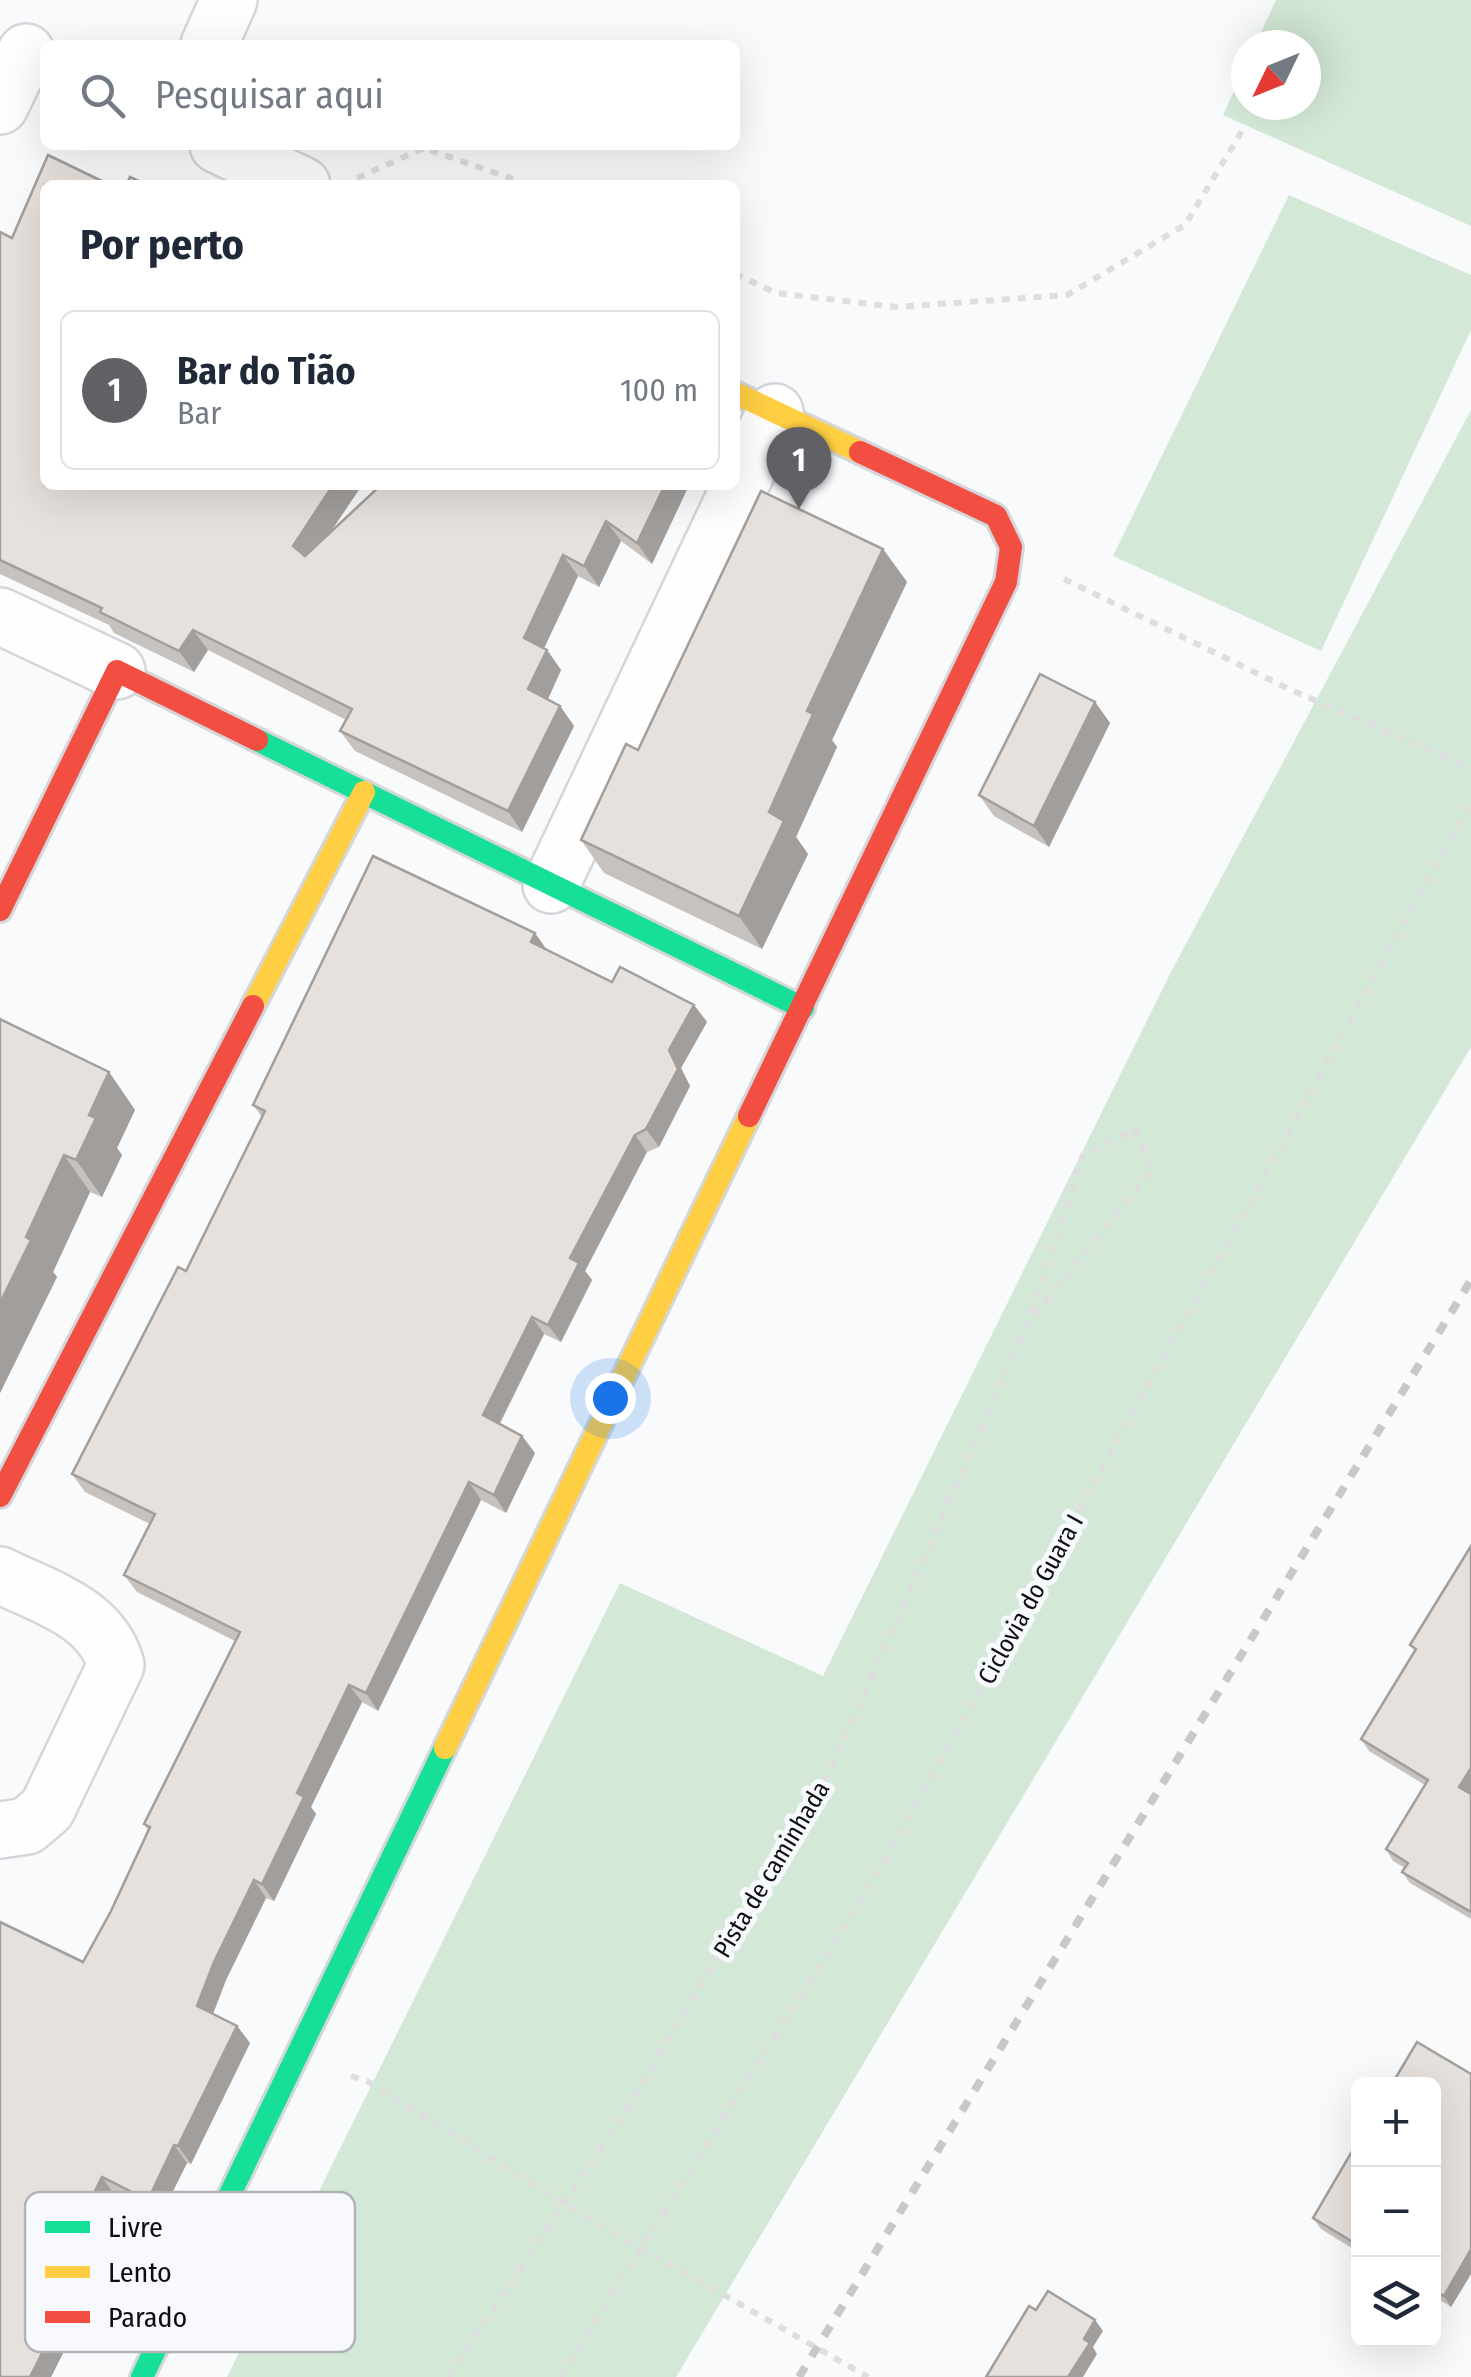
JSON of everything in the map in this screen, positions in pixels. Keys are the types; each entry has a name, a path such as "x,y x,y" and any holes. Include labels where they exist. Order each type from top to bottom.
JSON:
{"street":[{"path":"211,40 229,0"},
{"path":"0,106 24,51"},
{"path":"228,150 292,180"},
{"path":"231,2192 1006,582 1014,554 1011,536 996,516 755,402 740,438"},
{"path":"551,885 718,490"},
{"path":"0,616 803,1008"},
{"path":"0,910 117,671"},
{"path":"0,1496 364,792"},
{"path":"0,1574 94,1622 110,1644 116,1665 47,1809 27,1826 0,1830"},
{"path":"142,2377 154,2352"}],"path":[{"path":"740,276 776,292 896,307 1067,294 1186,225 1245,126"},
{"path":"353,180 420,150"},
{"path":"430,150 516,180"},
{"path":"1014,554 1289,690 1471,768"},
{"name":"Ciclovia do Guara I","path":"560,2377 881,1868 1471,802"},
{"name":"Pista de caminhada","path":"448,2377 627,2110 832,1769 1027,1324 1082,1155 1135,1130 1153,1170 1027,1324"},
{"path":"296,2058 367,2081 564,2204 868,2377"}],"green space":[{"path":"1276,0 1471,0 1471,226 1234,120 1321,120 1321,30 1262,30"},
{"path":"1231,98 1231,119 1223,115"},
{"path":"1289,195 1471,275 1471,330 1321,651 1113,556"},
{"path":"1471,410 1471,1047 676,2377 227,2377 239,2352 355,2352 355,2192 319,2192 620,1583 823,1676 1172,970"}],"building":[{"path":"48,155 100,180 40,180 40,490 330,490 293,546 305,556 376,490 663,490 637,543 606,521 584,566 563,555 524,638 547,650 528,689 560,706 508,811 340,731 352,709 193,630 179,651 100,612 102,608 0,560 0,232 12,238"},
{"path":"761,491 883,549 807,711 813,714 769,812 784,821 739,916 581,840 626,744 638,750"},
{"path":"1040,674 1095,702 1034,826 979,795"},
{"path":"373,856 535,933 531,942 612,982 620,967 694,1005 669,1050 678,1069 646,1129 635,1135 570,1258 579,1263 548,1325 532,1317 483,1415 522,1436 494,1495 469,1482 366,1693 349,1685 297,1793 304,1797 262,1884 254,1880 214,1962 197,2006 237,2026 178,2146 174,2145 152,2192 132,2192 102,2177 95,2192 25,2192 25,2352 43,2352 30,2377 0,2377 0,1922 83,1962 150,1827 144,1824 240,1632 124,1575 155,1514 72,1474 178,1267 186,1271 265,1111 253,1105"},
{"path":"0,1019 109,1072 89,1115 96,1118 76,1160 64,1155 26,1237 31,1240 0,1303"},
{"path":"1471,1546 1471,1768 1459,1787 1471,1794 1471,1912 1402,1872 1408,1863 1386,1849 1428,1780 1361,1739 1416,1649 1410,1645"},
{"path":"1417,2042 1471,2074 1471,2249 1444,2296 1441,2077 1396,2077"},
{"path":"1351,2153 1351,2241 1313,2218"},
{"path":"1048,2291 1095,2320 1084,2339 1090,2343 1068,2377 986,2377 1029,2306 1036,2310"}],"railway":[{"path":"799,2377 1471,1280"}],"traffic: fast":[{"path":"257,740 803,1008"},
{"path":"231,2192 445,1748"},
{"path":"142,2377 154,2352"}],"traffic: slow":[{"path":"740,395 860,452"},
{"path":"253,1006 364,792"},
{"path":"445,1748 749,1116"}],"traffic: jam":[{"path":"749,1116 1006,582 1011,547 996,516 860,452"},
{"path":"0,910 117,671 257,740"},
{"path":"0,1496 253,1006"}],"place":[{"name":"Bar do Tião","path":"799,509"}]}
